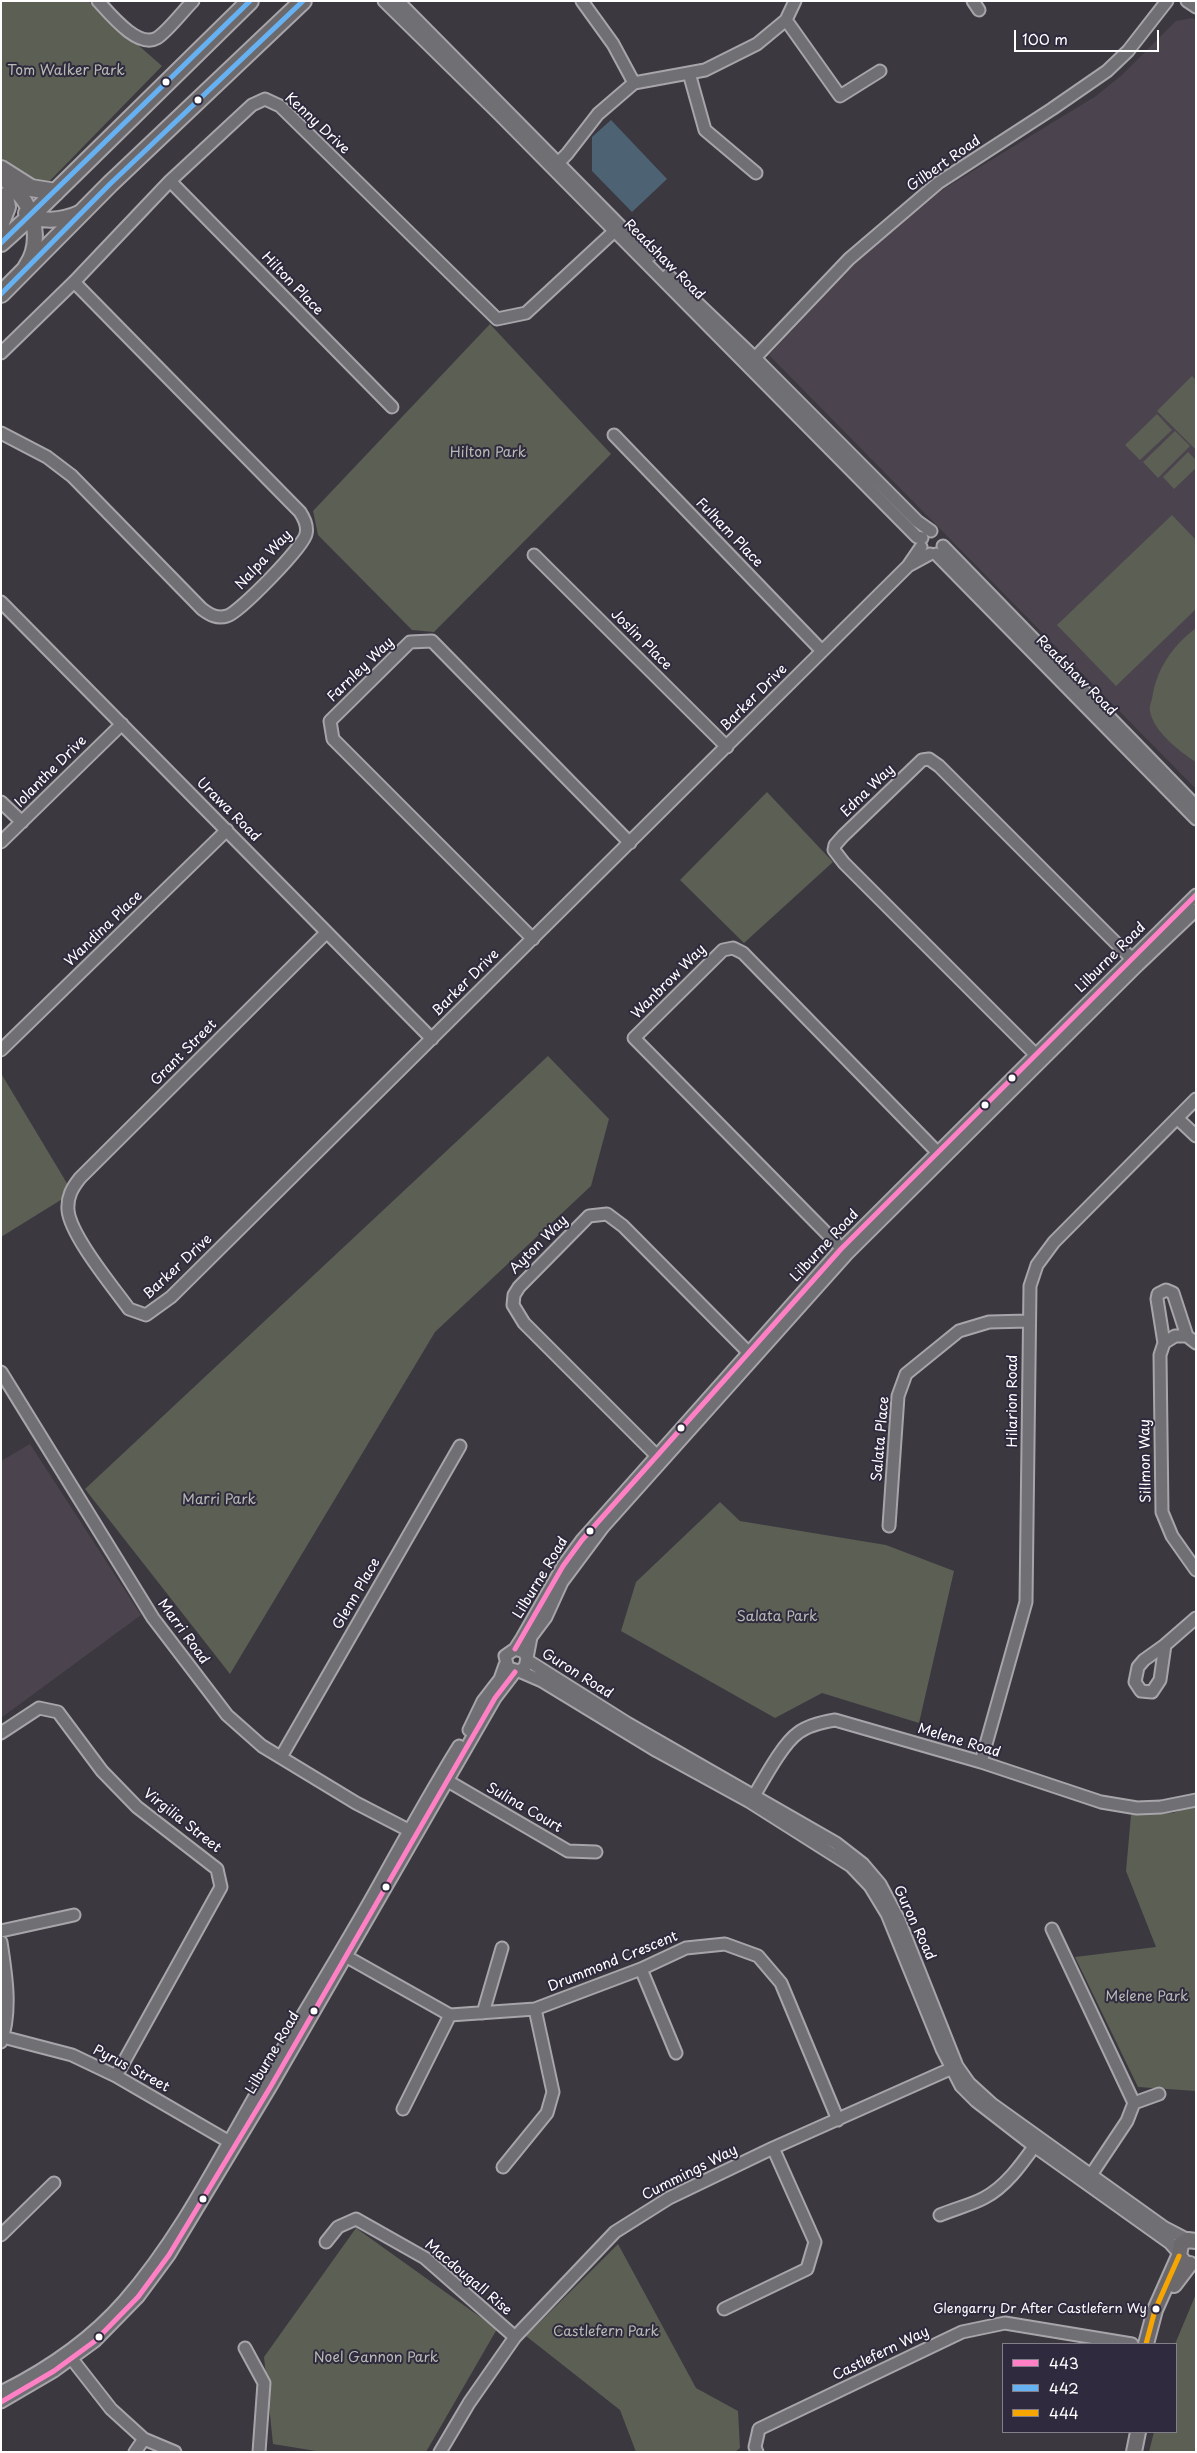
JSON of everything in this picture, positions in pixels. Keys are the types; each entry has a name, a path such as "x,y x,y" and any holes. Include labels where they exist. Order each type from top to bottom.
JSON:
{"highway":[{"path":"1,243 56,192 250,1"},
{"path":"1,294 214,83 303,1"},
{"path":"1,168 31,188 56,192"},
{"path":"1,223 7,207 3,194"}],"main road":[{"path":"1,176 25,202 35,228 35,244 30,261 20,275"},
{"path":"3,194 19,209 31,216 57,220 85,211"},
{"path":"1146,2343 1155,2310 1179,2254 1181,2244 1193,2239"},
{"path":"1179,2254 1183,2262 1193,2264"},
{"path":"1154,2343 1168,2296 1178,2278 1193,2264"},
{"path":"1126,2452 1130,2433"},
{"path":"1134,2452 1138,2433"}],"street":[{"path":"98,1 119,24 144,40 157,38 193,1"},
{"name":"Readshaw Road","path":"384,1 556,165"},
{"name":"Readshaw Road","path":"398,1 617,228 751,361 917,537 930,545 1196,806"},
{"path":"582,1 613,44 634,83"},
{"path":"556,165 598,114 634,83 705,70 758,44 786,20 795,1"},
{"name":"Gilbert Road","path":"751,361 849,259 926,193 1107,71 1134,44 1167,1"},
{"path":"1187,1 1196,7"},
{"path":"786,20 840,96 880,70"},
{"path":"689,73 705,130 756,173"},
{"name":"Kenny Drive","path":"1,353 74,282 170,181 252,106 265,99 280,106 497,319 526,313 617,228"},
{"name":"Hilton Place","path":"170,181 392,407"},
{"name":"Nalpa Way","path":"1,433 47,457 72,476 202,609 213,616 225,617 235,612 272,577 304,540 307,530 300,512 74,282"},
{"name":"Fulham Place","path":"614,435 822,651"},
{"name":"Readshaw Road","path":"930,545 1196,819"},
{"name":"Barker Drive","path":"69,1200 68,1210 75,1230 129,1309 146,1315 171,1297 930,545"},
{"name":"Joslin Place","path":"534,555 727,747"},
{"name":"Urawa Road","path":"1,602 432,1039"},
{"name":"Farnley Way","path":"533,939 333,739 330,721 337,714 410,642 432,641 630,843"},
{"name":"Iolanthe Drive","path":"1,842 122,724"},
{"name":"Edna Way","path":"1038,1058 844,863 834,850 835,845 843,836 922,760 929,759 940,766 1135,962"},
{"path":"1,802 22,822"},
{"name":"Wandina Place","path":"1,1050 227,830"},
{"name":"Lilburne Road","path":"515,1649 573,1551 844,1252 940,1154 1135,962 1196,896"},
{"name":"Lilburne Road","path":"1135,962 1196,910"},
{"name":"Grant Street","path":"69,1200 71,1192 80,1178 326,933"},
{"name":"Wanbrow Way","path":"844,1252 634,1038 723,950 733,948 743,953 940,1154"},
{"name":"Hilarion Road","path":"981,1762 1026,1602 1028,1321 1030,1286 1037,1265 1054,1242 1196,1099"},
{"path":"1177,1118 1196,1136"},
{"name":"Ayton Way","path":"659,1458 524,1323 513,1305 514,1295 526,1278 589,1216 607,1214 623,1226 751,1356"},
{"name":"Sillmon Way","path":"1192,1340 1173,1293 1166,1290 1158,1294 1157,1299 1164,1342 1160,1355 1162,1512 1172,1536 1196,1570"},
{"name":"Salata Place","path":"889,1526 898,1396 906,1374 959,1331 990,1322 1028,1321"},
{"name":"Sillmon Way","path":"1164,1342 1175,1336 1192,1340"},
{"name":"Marri Road","path":"1,1372 153,1618 226,1715 262,1746 356,1803 412,1832"},
{"name":"Glenn Place","path":"281,1757 460,1446"},
{"name":"Lilburne Road","path":"527,1659 531,1637 546,1618 570,1570 659,1458"},
{"path":"1165,1645 1196,1618"},
{"path":"515,1649 521,1650 527,1659 525,1667 517,1672 506,1665 507,1653 515,1649"},
{"name":"Guron Road","path":"527,1659 627,1724 752,1799"},
{"name":"Lilburne Road","path":"444,1779 483,1701 500,1679 506,1665"},
{"name":"Lilburne Road","path":"1,2392 95,2341 138,2297 187,2227 232,2144 444,1779 495,1698 517,1672"},
{"name":"Guron Road","path":"517,1672 542,1680 657,1751 847,1850 880,1884 907,1937 954,2067 992,2104 1037,2142 1165,2228 1193,2239"},
{"name":"Virgilia Street","path":"1,1733 39,1708 58,1712 102,1771 137,1807 217,1868 221,1887 116,2076"},
{"name":"Melene Road","path":"752,1799 796,1734 827,1721 851,1724 981,1762 1072,1794 1121,1806 1161,1806 1196,1800"},
{"name":"Sulina Court","path":"444,1779 568,1851 596,1852"},
{"path":"1,1931 74,1915"},
{"path":"1052,1929 1134,2103 1127,2121 1089,2178"},
{"path":"1,1942 7,1984 2,2040"},
{"name":"Drummond Crescent","path":"450,2015 535,2009 641,1969 686,1948 725,1944 758,1956 781,1983 838,2120"},
{"path":"483,2013 502,1948"},
{"path":"343,1954 450,2015 404,2109"},
{"path":"641,1969 676,2053"},
{"path":"503,2167 547,2113 553,2092 535,2009"},
{"name":"Pyrus Street","path":"2,2040 72,2055 116,2076 232,2144"},
{"name":"Cummings Way","path":"440,2452 469,2403 515,2337 615,2232 669,2198 773,2148 954,2067"},
{"path":"1134,2103 1159,2094"},
{"path":"940,2215 983,2198 1006,2182 1037,2142"},
{"path":"724,2309 807,2269 815,2242 773,2148"},
{"name":"Guron Road","path":"1089,2178 1170,2243 1179,2254"},
{"path":"1,2235 54,2183"},
{"name":"Macdougall Rise","path":"326,2242 338,2227 356,2219 425,2258 515,2337"},
{"name":"Castlefern Way","path":"757,2452 755,2447 759,2429 962,2332 1005,2323 1126,2343"},
{"path":"246,2348 264,2383 259,2452"},
{"path":"69,2356 110,2409 144,2439 175,2452"},
{"name":"Lilburne Road","path":"1,2402 69,2356"},
{"path":"135,2452 144,2439"}],"shaded area":[{"path":"1192,18 1196,20 1196,789 769,355 862,256 942,190 1096,96 1123,74 1176,21"},
{"path":"30,1444 141,1615 1,1718 1,1461"}],"green space":[{"name":"Tom Walker Park","path":"1,1 88,1 162,66 35,196 1,162"},
{"name":"Hilton Park","path":"490,324 611,454 434,632 412,630 318,535 313,511"},
{"path":"1192,376 1196,380 1196,450 1157,411"},
{"path":"1157,414 1172,430 1140,460 1125,445"},
{"path":"1175,431 1190,446 1158,478 1143,462"},
{"path":"1188,452 1196,460 1196,468 1174,489 1163,477"},
{"path":"1172,515 1196,540 1196,609 1116,686 1057,625"},
{"path":"1196,628 1196,762 1175,747 1156,726 1152,719 1150,708 1157,678 1166,659 1187,635"},
{"path":"767,792 833,862 744,943 680,880"},
{"name":"Marri Park","path":"548,1056 609,1119 591,1186 435,1332 230,1674 85,1489"},
{"path":"2,1075 68,1185 64,1198 1,1237"},
{"name":"Salata Park","path":"720,1502 740,1521 886,1545 954,1571 919,1723 822,1693 775,1718 621,1631 636,1582"},
{"name":"Melene Park","path":"1196,1805 1196,2091 1138,2087 1075,1957 1156,1947 1126,1871 1131,1815 1173,1813"},
{"name":"Noel Gannon Park","path":"356,2228 497,2329 426,2452 322,2452 273,2444 264,2357"},
{"name":"Castlefern Park","path":"618,2244 696,2388 738,2411 740,2448 735,2452 636,2452 620,2410 526,2336"},
{"path":"1196,2294 1196,2452 1149,2452 1154,2433 1177,2433 1177,2343 1175,2343"}],"water":[{"path":"611,120 667,179 632,212 592,171 592,137"}],"transit line":[{"name":"442","path":"1,243 250,1"},
{"name":"442","path":"1,294 110,184 303,1"},
{"name":"443","path":"515,1649 563,1566 582,1540 841,1249 1196,895"},
{"name":"443","path":"1,2402 54,2371 95,2341 138,2297 169,2255 271,2086 495,1698 515,1672"},
{"name":"444","path":"1146,2343 1155,2310 1179,2256"}],"place":[{"name":"Glengarry Dr After Castlefern Wy","path":"1156,2309"}]}
